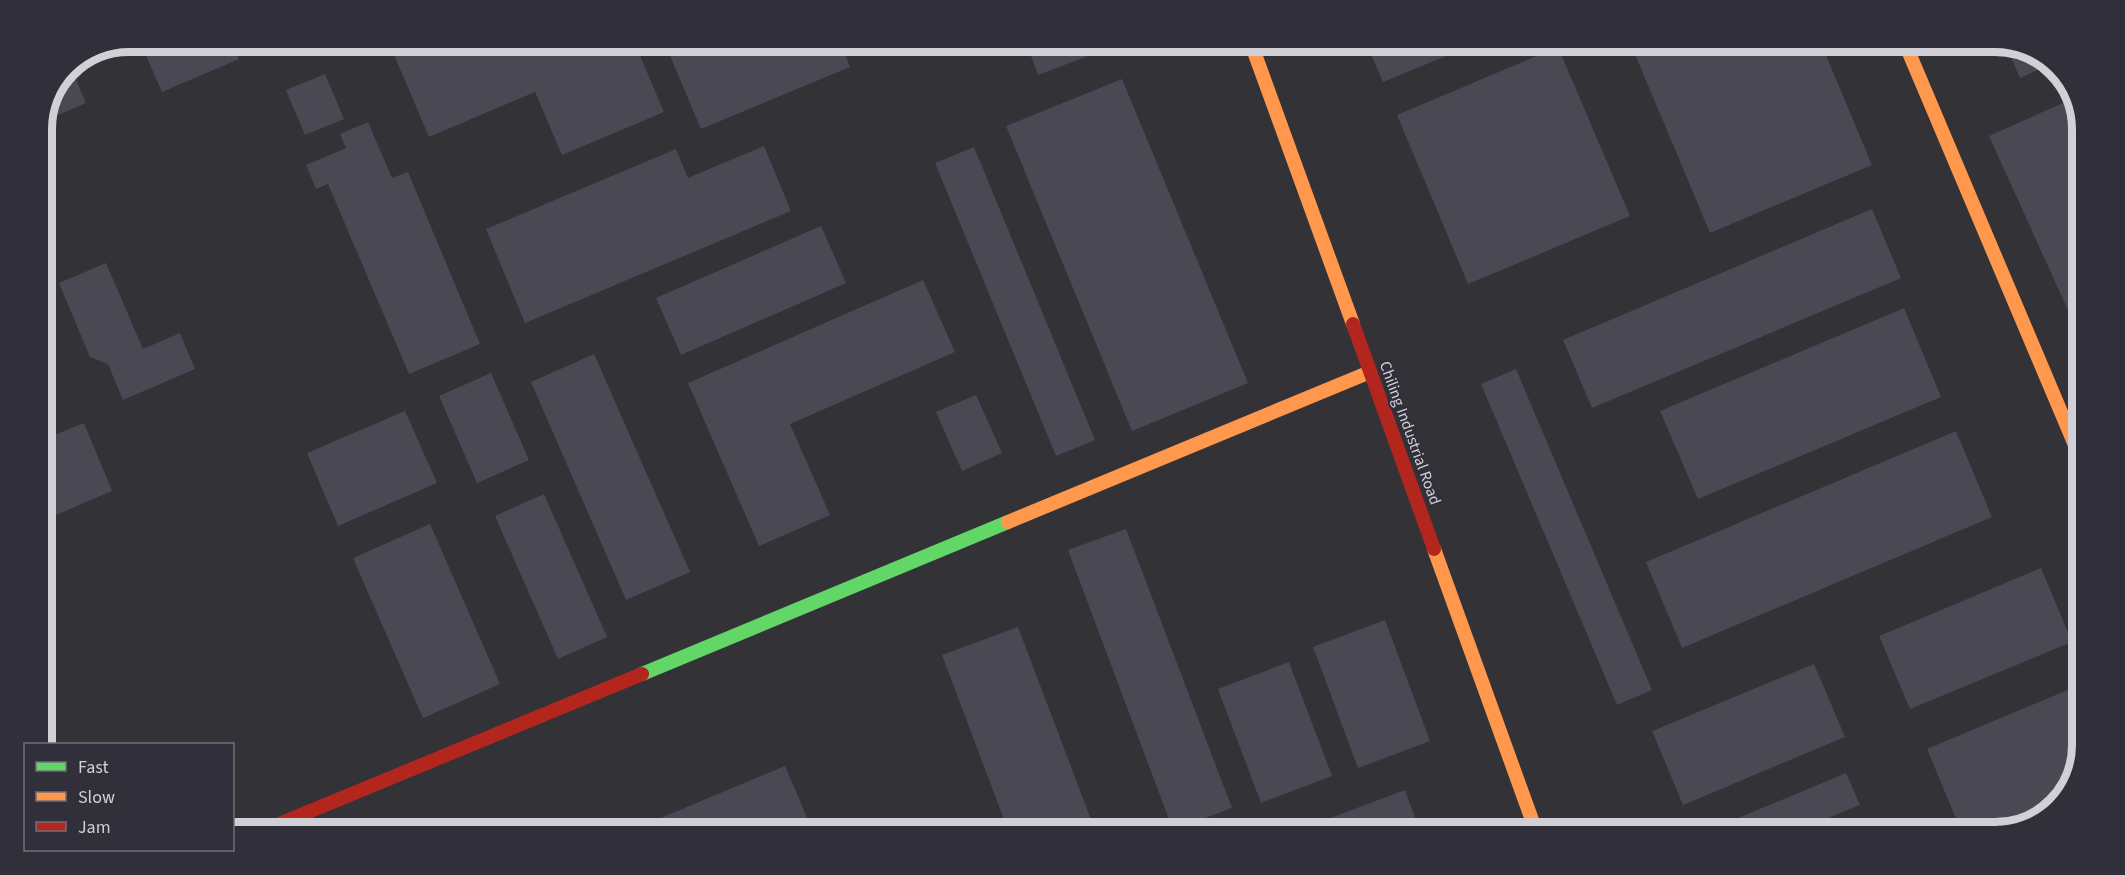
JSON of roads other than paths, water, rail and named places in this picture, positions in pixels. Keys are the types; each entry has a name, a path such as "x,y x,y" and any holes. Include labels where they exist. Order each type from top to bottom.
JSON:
{"street":[{"name":"Chiling Industrial Road","path":"1254,52 1533,822"},
{"path":"1909,52 2072,438"},
{"path":"284,822 1370,372"}]}
